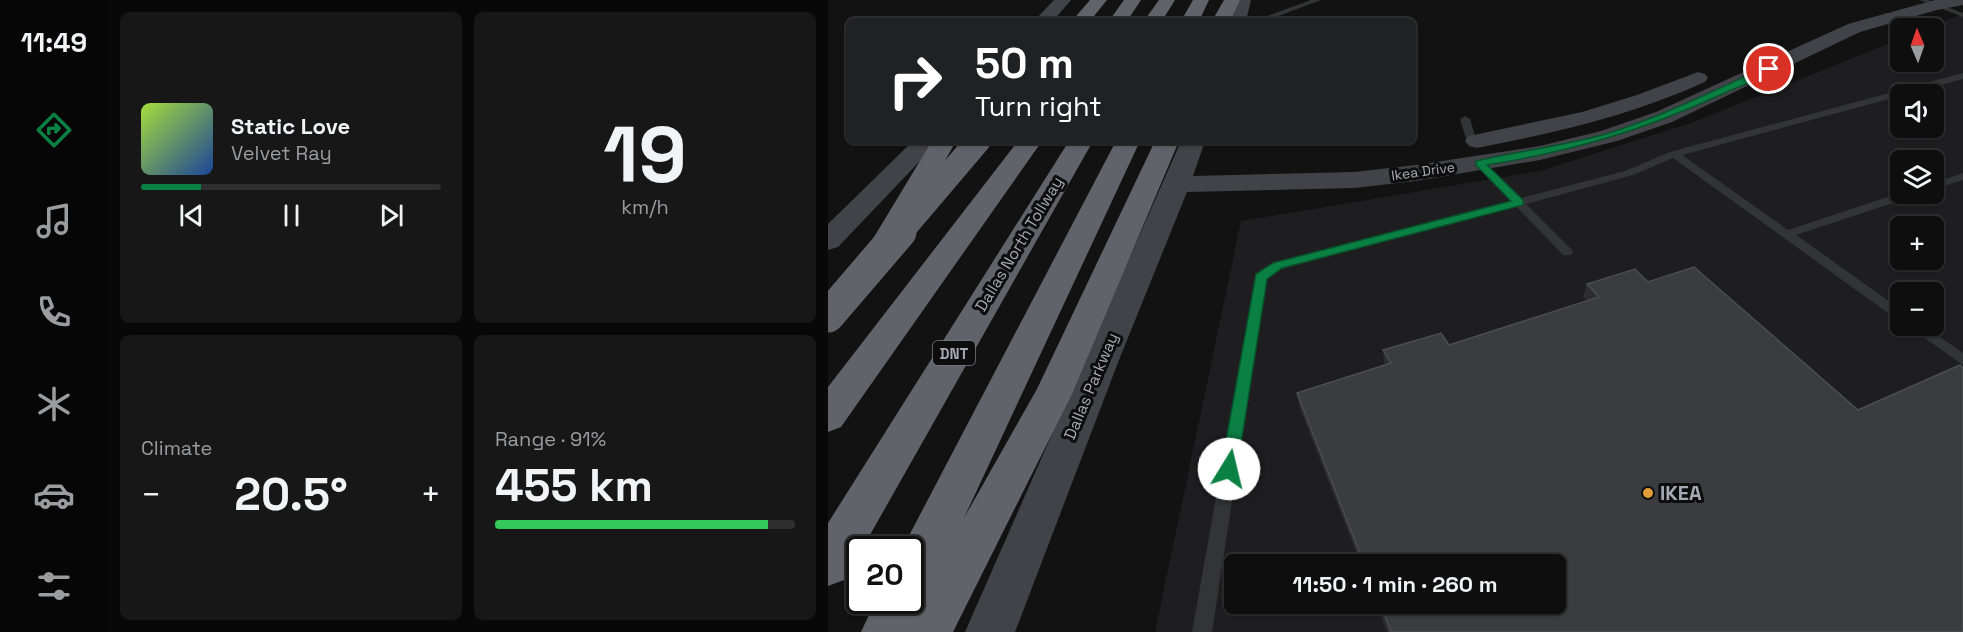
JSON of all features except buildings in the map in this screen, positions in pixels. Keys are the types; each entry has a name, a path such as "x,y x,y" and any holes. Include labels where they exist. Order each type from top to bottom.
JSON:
{"highway":[{"path":"1084,18 1099,0"},
{"path":"1120,18 1133,0"},
{"path":"1155,18 1167,0"},
{"path":"1192,18 1201,0"},
{"path":"1223,18 1232,0"},
{"path":"828,321 882,250 942,144"},
{"path":"828,316 975,144"},
{"path":"828,416 1028,144"},
{"name":"Dallas North Tollway","path":"828,564 1079,144"},
{"path":"924,554 1127,144"},
{"path":"927,632 1180,158"},
{"path":"886,632 895,614"}],"street":[{"path":"1046,18 1063,0"},
{"path":"1238,18 1243,0"},
{"path":"1820,22 1894,0"},
{"name":"Ikea Drive","path":"1472,141 1540,153 1609,136 1653,121 1731,88 1854,28 1946,2"},
{"name":"Ikea Drive","path":"1180,158 1354,180 1472,141 1591,117 1642,100 1719,68"},
{"path":"828,241 924,144"},
{"name":"Dallas Parkway","path":"990,632 1101,360 1180,158"}],"lane":[{"path":"1267,18 1318,0"},
{"path":"1946,2 1963,15"},
{"path":"1202,632 1260,277 1278,266 1629,173 1674,154 1963,76"},
{"path":"1472,141 1519,203 1567,252"},
{"path":"1674,154 1890,308"},
{"path":"1944,183 1963,176"},
{"path":"1787,234 1890,201"},
{"path":"1929,336 1963,360"}],"shaded area":[{"path":"1963,16 1963,632 1155,632 1241,221 1540,171 1694,122 1890,43 1890,72 1944,72 1944,21"}],"place":[{"name":"IKEA","path":"1648,493"}],"route":[{"path":"1229,469 1260,277 1278,266 1519,203 1480,163 1540,153 1609,136 1664,117 1769,69"}]}
